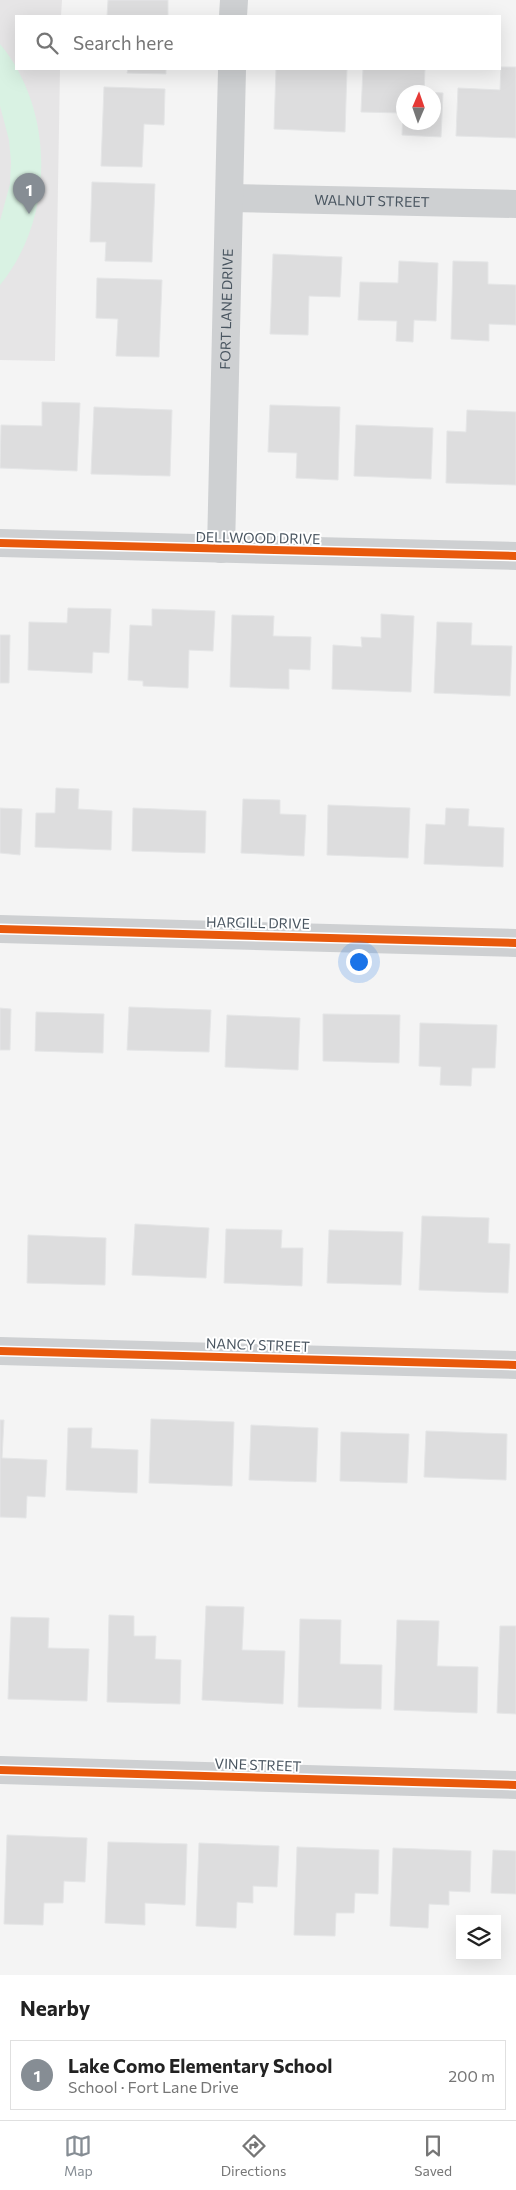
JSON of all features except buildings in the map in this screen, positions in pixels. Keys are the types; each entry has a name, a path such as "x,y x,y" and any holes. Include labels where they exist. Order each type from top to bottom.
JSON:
{"street":[{"path":"233,15 234,0"},
{"name":"FORT LANE DRIVE","path":"221,549 232,70"},
{"name":"WALNUT STREET","path":"230,198 516,204"},
{"name":"DELLWOOD DRIVE","path":"0,543 516,556"},
{"name":"HARGILL DRIVE","path":"0,929 516,943"},
{"name":"NANCY STREET","path":"0,1351 516,1365"},
{"name":"VINE STREET","path":"0,1770 516,1785"}],"shaded area":[{"path":"0,0 62,0 61,15 15,15 15,70 60,70 55,361 0,360"}],"green space":[{"path":"0,44 15,66 15,70 18,71 31,100 39,132 41,164 39,197 31,228 18,258 0,285 0,221 10,184 11,162 9,140 0,106"}],"cycle path":[{"path":"0,543 516,556"},
{"path":"0,929 516,943"},
{"path":"0,1351 516,1365"},
{"path":"0,1770 516,1785"}],"place":[{"name":"Lake Como Elementary School","path":"29,214"}]}
